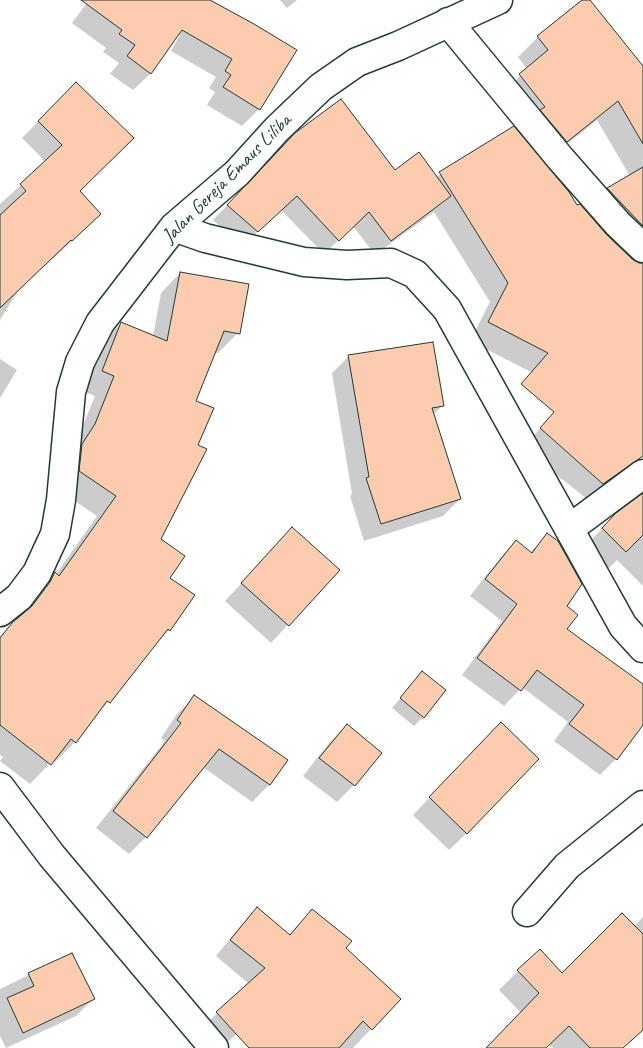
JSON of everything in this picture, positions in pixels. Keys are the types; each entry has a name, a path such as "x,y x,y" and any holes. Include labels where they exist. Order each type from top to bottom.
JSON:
{"street":[{"name":"Jalan Gereja Emaus Liliba","path":"0,612 19,597 37,573 55,534 61,500 71,392 80,362 100,323 174,227 237,173 277,129 321,87 357,62 398,46 498,0"},
{"path":"448,22 560,158 618,224 643,248"},
{"path":"174,227 205,238 304,262 347,265 391,263 415,274 447,308 624,626 643,648"},
{"path":"569,529 643,474"},
{"path":"0,787 52,856 214,1048"},
{"path":"526,912 567,866 643,805"}],"building":[{"path":"81,0 210,0 297,50 260,110 223,87 231,75 225,71 232,59 182,30 151,74 127,56 135,45 119,34 122,30"},
{"path":"582,0 590,0 643,66 643,144 618,101 567,142 540,110 545,107 519,74 548,50 537,36"},
{"path":"76,82 134,138 80,191 101,214 0,308 0,215 26,191 20,184 62,145 38,121"},
{"path":"341,99 395,170 419,152 451,196 391,241 369,212 339,241 297,196 258,232 227,205 295,133"},
{"path":"514,126 569,192 577,205 580,204 606,234 632,259 643,263 643,456 603,484 540,428 554,412 521,384 548,353 488,322 508,283 439,172"},
{"path":"643,167 643,226 607,188"},
{"path":"180,272 249,284 240,334 224,331 196,401 214,408 198,445 207,449 161,539 185,556 170,578 195,595 170,631 168,629 110,703 107,701 76,743 71,739 51,765 0,725 0,638 12,623 32,606 55,572 59,576 116,496 79,471 82,444 95,424 114,376 102,371 121,322 167,341"},
{"path":"433,342 444,406 432,408 461,499 381,524 366,478 369,477 348,355"},
{"path":"643,493 643,535 626,552 602,528 616,513"},
{"path":"292,527 340,570 289,626 241,583"},
{"path":"547,533 558,541 582,584 567,606 578,615 567,629 643,684 643,725 617,760 569,724 584,705 537,670 521,691 477,658 517,604 485,579 516,540 532,553"},
{"path":"422,671 446,690 424,718 400,698"},
{"path":"194,695 288,760 270,785 219,749 147,838 113,811 181,723 177,720"},
{"path":"501,722 539,759 467,834 429,797"},
{"path":"347,724 382,753 355,786 319,758"},
{"path":"257,907 290,935 312,909 352,941 346,948 401,999 372,1030 363,1021 339,1048 249,1048 216,1012 265,968 230,940"},
{"path":"622,913 643,934 643,1030 623,1048 590,1048 569,1026 546,1048 486,1048 539,993 517,970 540,949 562,973"},
{"path":"72,953 95,999 23,1033 7,998 34,986 28,973"}]}
